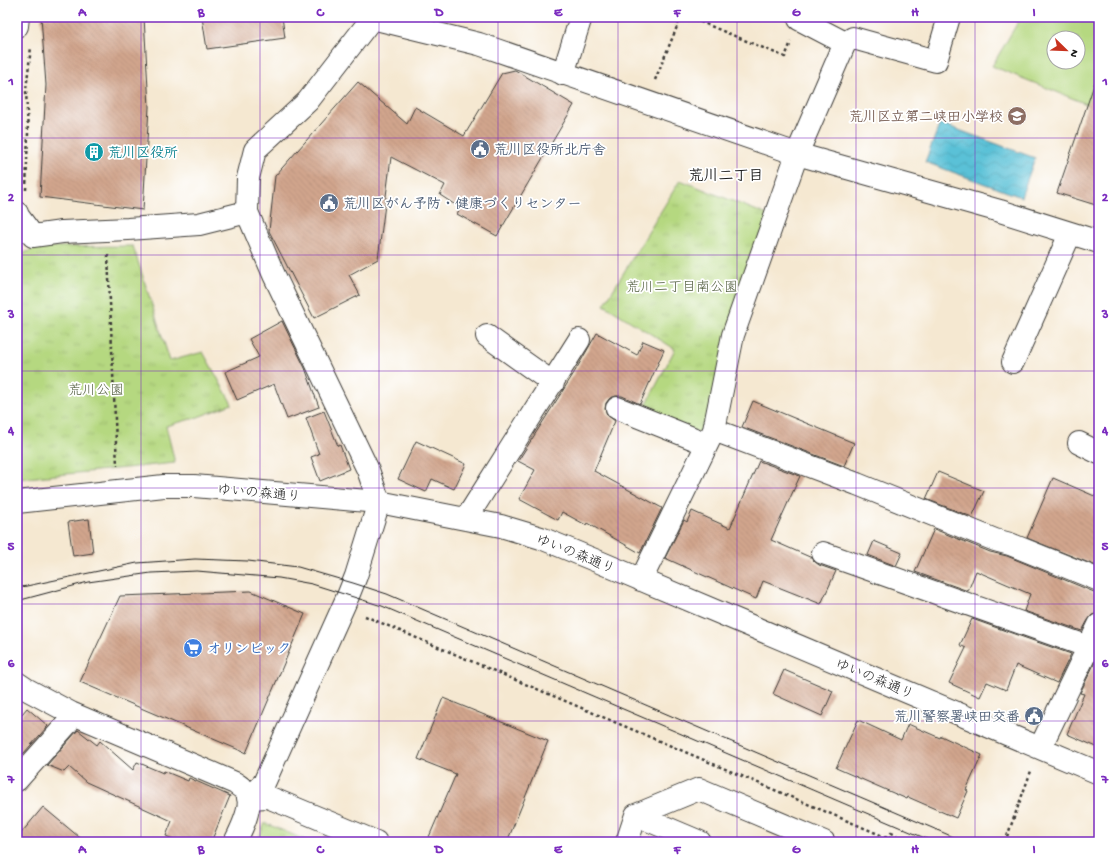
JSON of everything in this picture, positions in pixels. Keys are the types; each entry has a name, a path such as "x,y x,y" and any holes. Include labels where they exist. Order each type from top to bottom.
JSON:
{"street":[{"path":"17,26 18,17"},
{"path":"563,74 581,17"},
{"path":"641,580 711,437 733,336 797,154 845,43 853,38 936,61 949,17"},
{"path":"248,798 264,783 343,606 356,576 379,502 368,470 274,275 247,212 248,178 255,150 308,101 372,18 479,44 797,154 1000,211 1099,242"},
{"path":"799,18 845,43"},
{"path":"17,213 34,236 62,232 199,224 247,212"},
{"path":"1013,362 1070,234"},
{"path":"487,336 553,383"},
{"path":"466,519 579,340"},
{"path":"617,408 857,484 1099,580"},
{"path":"1079,443 1099,453"},
{"name":"ゆいの森通り","path":"17,502 164,486 194,486 379,502 501,526 541,538 1099,773"},
{"path":"822,554 1089,647"},
{"path":"1040,748 1099,625"},
{"path":"17,683 71,713 235,783 246,792 248,798 247,816 235,842"},
{"path":"17,780 67,724 71,713"},
{"path":"626,842 636,815 699,789 824,842"},
{"path":"248,798 268,797 376,842"},
{"path":"636,815 700,842"}],"path":[{"path":"646,102 682,17"},
{"path":"689,17 785,57 799,18"},
{"path":"28,195 26,190 28,133 26,90 31,46"},
{"path":"107,230 118,491"},
{"path":"343,606 891,840 891,833 897,835"},
{"path":"1005,842 1040,748"}],"green space":[{"path":"1021,17 1099,17 1099,109 992,66"},
{"name":"荒川二丁目南公園","path":"680,180 770,216 705,435 643,411 675,349 604,305"},
{"name":"荒川公園","path":"133,246 170,361 203,352 232,404 198,417 166,426 175,463 17,479 17,256 39,247"},
{"path":"265,823 310,842 257,842"}],"water":[{"path":"940,123 1035,158 1021,197 925,162"}],"building":[{"name":"荒川区役所","path":"41,17 144,17 149,107 143,210 40,197 46,85"},
{"path":"202,17 282,17 285,38 207,49"},
{"path":"515,70 574,105 497,236 457,214 460,208 440,195 445,185 391,157 378,259 349,275 360,295 314,318 269,231 275,176 358,82 407,124 415,107 464,136 502,73"},
{"path":"1095,82 1099,83 1099,206 1057,193"},
{"path":"282,321 305,368 319,407 287,419 274,384 237,400 225,372 259,357 249,339"},
{"path":"597,333 637,355 643,341 664,350 640,404 622,396 610,398 606,403 605,409 607,415 615,421 594,471 662,508 640,553 587,523 586,525 562,512 558,520 519,499 535,470 518,461 574,373"},
{"path":"753,401 854,443 844,466 742,427"},
{"path":"324,411 338,446 340,445 349,469 320,481 311,457 319,454 306,418"},
{"path":"416,441 466,464 454,489 432,479 426,492 398,479"},
{"path":"759,461 800,476 771,540 812,558 819,565 836,571 821,604 763,581 756,599 665,558 684,520 687,522 692,511 730,528"},
{"path":"938,472 984,491 972,517 926,499"},
{"path":"1053,478 1099,498 1099,567 1027,538"},
{"path":"89,519 93,553 73,556 68,522"},
{"path":"934,529 990,552 1007,556 1094,592 1099,592 1099,613 1092,615 1082,631 1024,611 1030,594 976,571 968,591 915,572"},
{"path":"874,541 902,553 896,566 868,555"},
{"name":"オリンピック","path":"251,591 305,614 246,753 80,682 120,596"},
{"path":"972,619 1071,654 1057,683 1016,665 1006,690 987,682 980,697 949,683 966,648 960,645"},
{"path":"1099,654 1099,748 1067,734 1084,694 1080,693"},
{"path":"784,670 833,691 822,716 773,694"},
{"path":"443,698 548,741 507,842 441,842 429,837 456,774 418,759"},
{"path":"27,708 48,726 23,754 17,751 17,720"},
{"path":"858,720 901,740 908,724 940,738 941,736 982,755 966,790 968,791 956,818 908,797 907,799 836,768"},
{"path":"78,730 97,745 100,741 133,770 137,762 163,773 164,771 188,781 189,778 230,796 211,842 180,842 166,836 172,821 86,782 69,767 64,772 47,765"},
{"path":"43,807 85,842 17,842 17,838"}],"tram line":[{"path":"17,588 137,563 195,559 248,561 298,567 387,594 965,842"},
{"path":"17,601 88,582 151,573 197,571 279,578 312,584 382,606 934,842"}],"place":[{"name":"荒川区立第二峡田小学校","path":"1017,116"},
{"name":"荒川区役所北庁舎","path":"480,149"},
{"name":"荒川区役所","path":"94,152"},
{"name":"荒川区がん予防・健康づくりセンター","path":"329,203"},
{"name":"オリンピック","path":"193,648"},
{"name":"荒川警察署峡田交番","path":"1034,716"}],"district":[{"name":"荒川二丁目","path":"726,175"}]}
